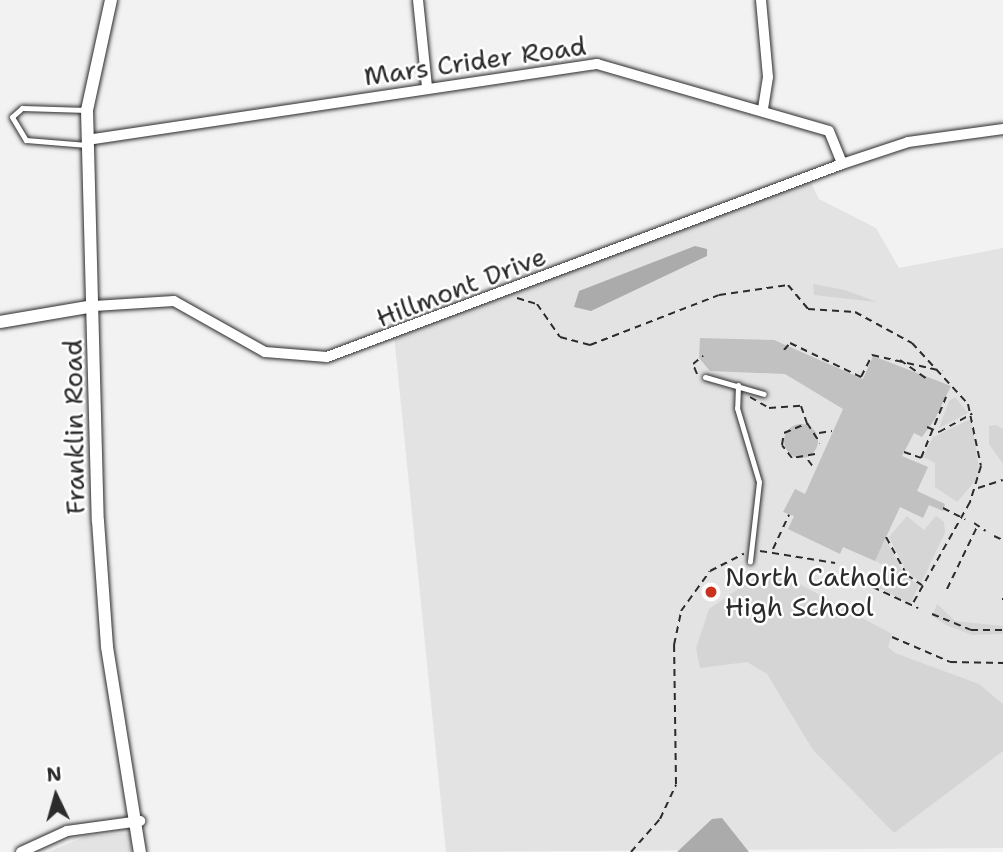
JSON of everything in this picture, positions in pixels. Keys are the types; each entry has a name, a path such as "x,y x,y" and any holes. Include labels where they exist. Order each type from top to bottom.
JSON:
{"street":[{"name":"Franklin Road","path":"111,0 87,110 87,142 104,616 140,821 140,852"},
{"path":"418,0 427,87"},
{"path":"761,0 768,77 763,110"},
{"name":"Mars Crider Road","path":"87,142 427,87 597,64 828,131 842,164"},
{"path":"842,164 908,142 1003,129"},
{"name":"Hillmont Drive","path":"94,306 174,301 265,352 327,357 842,164"},
{"path":"0,322 94,306"},
{"path":"21,852 67,831 140,821"}],"lane":[{"path":"87,110 22,108 12,117 26,140 87,142"},
{"path":"705,377 764,394"},
{"path":"738,386 737,408 759,482 748,553 750,561"}],"path":[{"path":"517,298 538,305 560,337 590,345 719,295 788,285 808,309 839,308 891,329 943,371 972,414 981,466 976,489 912,605"},
{"path":"784,350 790,342 861,377 872,355 900,359 943,371"},
{"path":"704,356 693,366 705,377"},
{"path":"900,359 901,367 929,380"},
{"path":"747,390 763,407 801,406 807,423 818,434 820,443"},
{"path":"904,452 920,459 946,397"},
{"path":"927,427 934,430 972,414"},
{"path":"807,423 791,425 782,441 792,458 808,459 815,454"},
{"path":"818,434 832,431"},
{"path":"808,459 814,468"},
{"path":"976,489 1003,480"},
{"path":"943,508 965,519"},
{"path":"773,550 789,514"},
{"path":"974,523 986,531"},
{"path":"947,589 978,525"},
{"path":"994,536 1003,540"},
{"path":"886,537 907,575 922,585"},
{"path":"631,852 662,816 677,778 674,645 681,611 710,571 748,553 773,550 835,563"},
{"path":"851,577 918,608"},
{"path":"932,614 971,630 1003,629"},
{"path":"892,637 950,662 1003,663"}],"shaded area":[{"name":"North Catholic High School","path":"808,177 819,199 876,228 899,268 1003,248 1003,848 446,852 394,335"},
{"path":"695,246 707,249 707,256 591,311 574,307 579,291"},
{"path":"813,284 845,290 877,302 814,295"},
{"path":"955,397 968,413 939,428 949,401"},
{"path":"971,419 980,475 957,502 935,487 935,463 923,457 933,437"},
{"path":"996,425 1003,429 1003,464 989,444 989,426"},
{"path":"907,516 924,530 936,516 944,522 945,533 921,583 907,572 889,537"},
{"path":"886,538 904,575 919,585 910,604 879,588 888,567 875,561"},
{"path":"757,576 792,580 892,634 888,647 895,653 979,684 1003,704 1003,751 894,833 813,750 767,674 747,662 700,668 696,648 709,609"},
{"path":"937,604 955,621 1003,626 1003,634 972,635 946,625 932,616"},
{"path":"722,818 749,852 677,852 712,819"},
{"path":"131,833 131,852 49,852 86,836"}],"building":[{"name":"North Catholic High School","path":"700,338 774,340 863,379 873,356 951,386 935,419 922,437 914,433 902,456 928,467 917,491 945,504 943,511 929,505 923,518 900,507 875,561 843,547 840,554 788,529 794,516 783,512 795,489 805,494 843,409 785,374 710,371 699,358"},
{"path":"801,424 813,429 818,441 813,453 801,458 789,453 784,441 789,429"}],"place":[{"name":"North Catholic High School","path":"711,592"}]}
